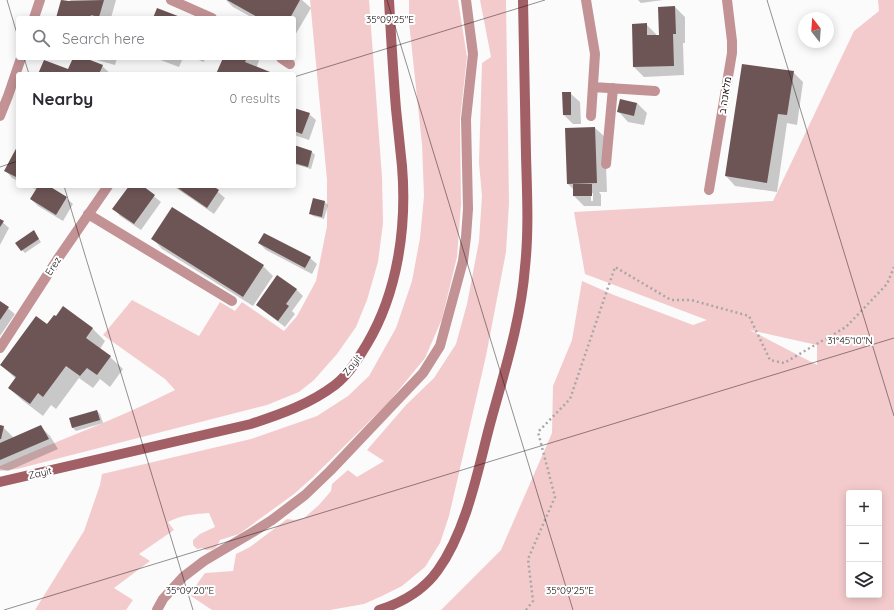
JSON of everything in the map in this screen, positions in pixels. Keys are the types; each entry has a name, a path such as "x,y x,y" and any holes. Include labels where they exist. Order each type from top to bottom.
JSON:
{"street":[{"path":"35,16 40,0"},
{"path":"172,0 208,16"},
{"name":"Zayit","path":"0,482 257,422 310,402 336,384 356,363 372,336 386,303 395,272 401,234 403,201 402,166 393,78 389,0"},
{"path":"157,610 163,598 183,577 204,561 272,520 305,495 330,471 423,373 440,346 463,261 466,237 468,210 466,119 473,54 466,0"},
{"path":"379,610 406,599 423,586 437,572 450,550 465,512 507,364 519,308 526,261 527,201 523,0"},
{"path":"586,0 595,54 591,116"},
{"name":"מלאכה ב","path":"709,190 732,53 727,0"},
{"path":"16,72 20,60"},
{"path":"283,60 290,64"},
{"path":"0,116 16,73"},
{"path":"593,87 655,91"},
{"path":"606,164 613,88"},
{"name":"Erez","path":"0,348 59,257 107,188"},
{"path":"88,214 232,301"}],"path":[{"path":"526,610 533,601 528,559 555,497 538,432 570,399 615,267 671,300 691,300 749,316 770,360 784,363 846,327 887,284 894,266"}],"shaded area":[{"path":"310,0 369,0 382,177 383,223 378,262 367,300 356,327 337,354 314,380 299,392 267,405 17,469 0,471 0,466 153,401 175,390 165,379 103,335 132,300 199,336 220,302 235,311 242,302 284,331 297,316 316,281 327,226 327,180"},
{"path":"409,0 458,0 467,57 460,120 461,205 457,257 442,319 425,358 389,402 312,478 294,494 239,534 220,540 214,549 197,549 193,545 193,540 200,534 215,527 209,513 183,516 168,522 174,530 139,554 150,561 114,588 133,600 126,610 35,610 84,531 100,485 102,474 251,439 317,416 348,396 369,376 396,328 412,281 420,238 424,196 422,144 409,22"},
{"path":"480,0 506,0 509,203 506,252 486,356 449,516 440,543 425,567 402,586 364,604 330,610 212,610 191,596 205,573 233,571 236,554 250,547 287,519 294,520 304,518 319,505 331,491 332,484 348,470 357,477 384,461 367,450 406,405 434,378 456,344 467,304 479,241 482,196 479,163 482,63 491,57"},
{"path":"878,0 894,0 894,610 441,610 501,550 552,433 553,386 572,340 582,281 614,295 693,325 707,320 585,274 574,212 773,201 854,31 879,11","holes":["750,330 817,345 817,365"]}],"building":[{"path":"61,0 104,0 99,16 57,16"},
{"path":"227,0 300,0 291,16 255,16"},
{"path":"675,6 676,34 673,34 674,66 633,67 632,24 647,23 647,35 659,35 658,7"},
{"path":"157,8 178,16 154,16"},
{"path":"44,60 68,69 72,60 90,60 103,65 100,72 39,72"},
{"path":"222,60 246,60 245,62 270,72 217,72"},
{"path":"742,64 794,71 787,115 778,114 767,183 725,176"},
{"path":"562,92 571,92 571,115 563,115"},
{"path":"620,99 637,103 634,116 617,112"},
{"path":"296,109 310,113 302,134 296,132"},
{"path":"595,127 597,183 567,184 565,128"},
{"path":"296,146 312,151 308,167 296,164"},
{"path":"16,149 16,177 4,171"},
{"path":"573,184 592,184 592,196 573,196"},
{"path":"37,188 52,188 67,197 56,215 30,199"},
{"path":"128,188 146,188 155,195 134,224 112,209"},
{"path":"178,188 216,188 219,190 207,208"},
{"path":"313,198 325,201 322,217 309,214"},
{"path":"172,207 264,265 243,297 151,239"},
{"path":"0,219 4,221 0,227"},
{"path":"34,230 39,239 21,251 15,243"},
{"path":"264,233 311,257 305,268 258,243"},
{"path":"277,275 297,289 286,304 289,306 278,321 256,305"},
{"path":"0,301 9,307 0,320"},
{"path":"63,306 93,328 86,338 111,356 97,375 87,368 80,376 66,366 43,397 38,393 30,404 8,388 16,377 0,365 36,316 47,324 54,315 56,316"},
{"path":"97,410 100,420 72,428 69,418"},
{"path":"0,425 4,426 1,439 0,439"},
{"path":"41,425 49,439 0,460 0,443"}]}
